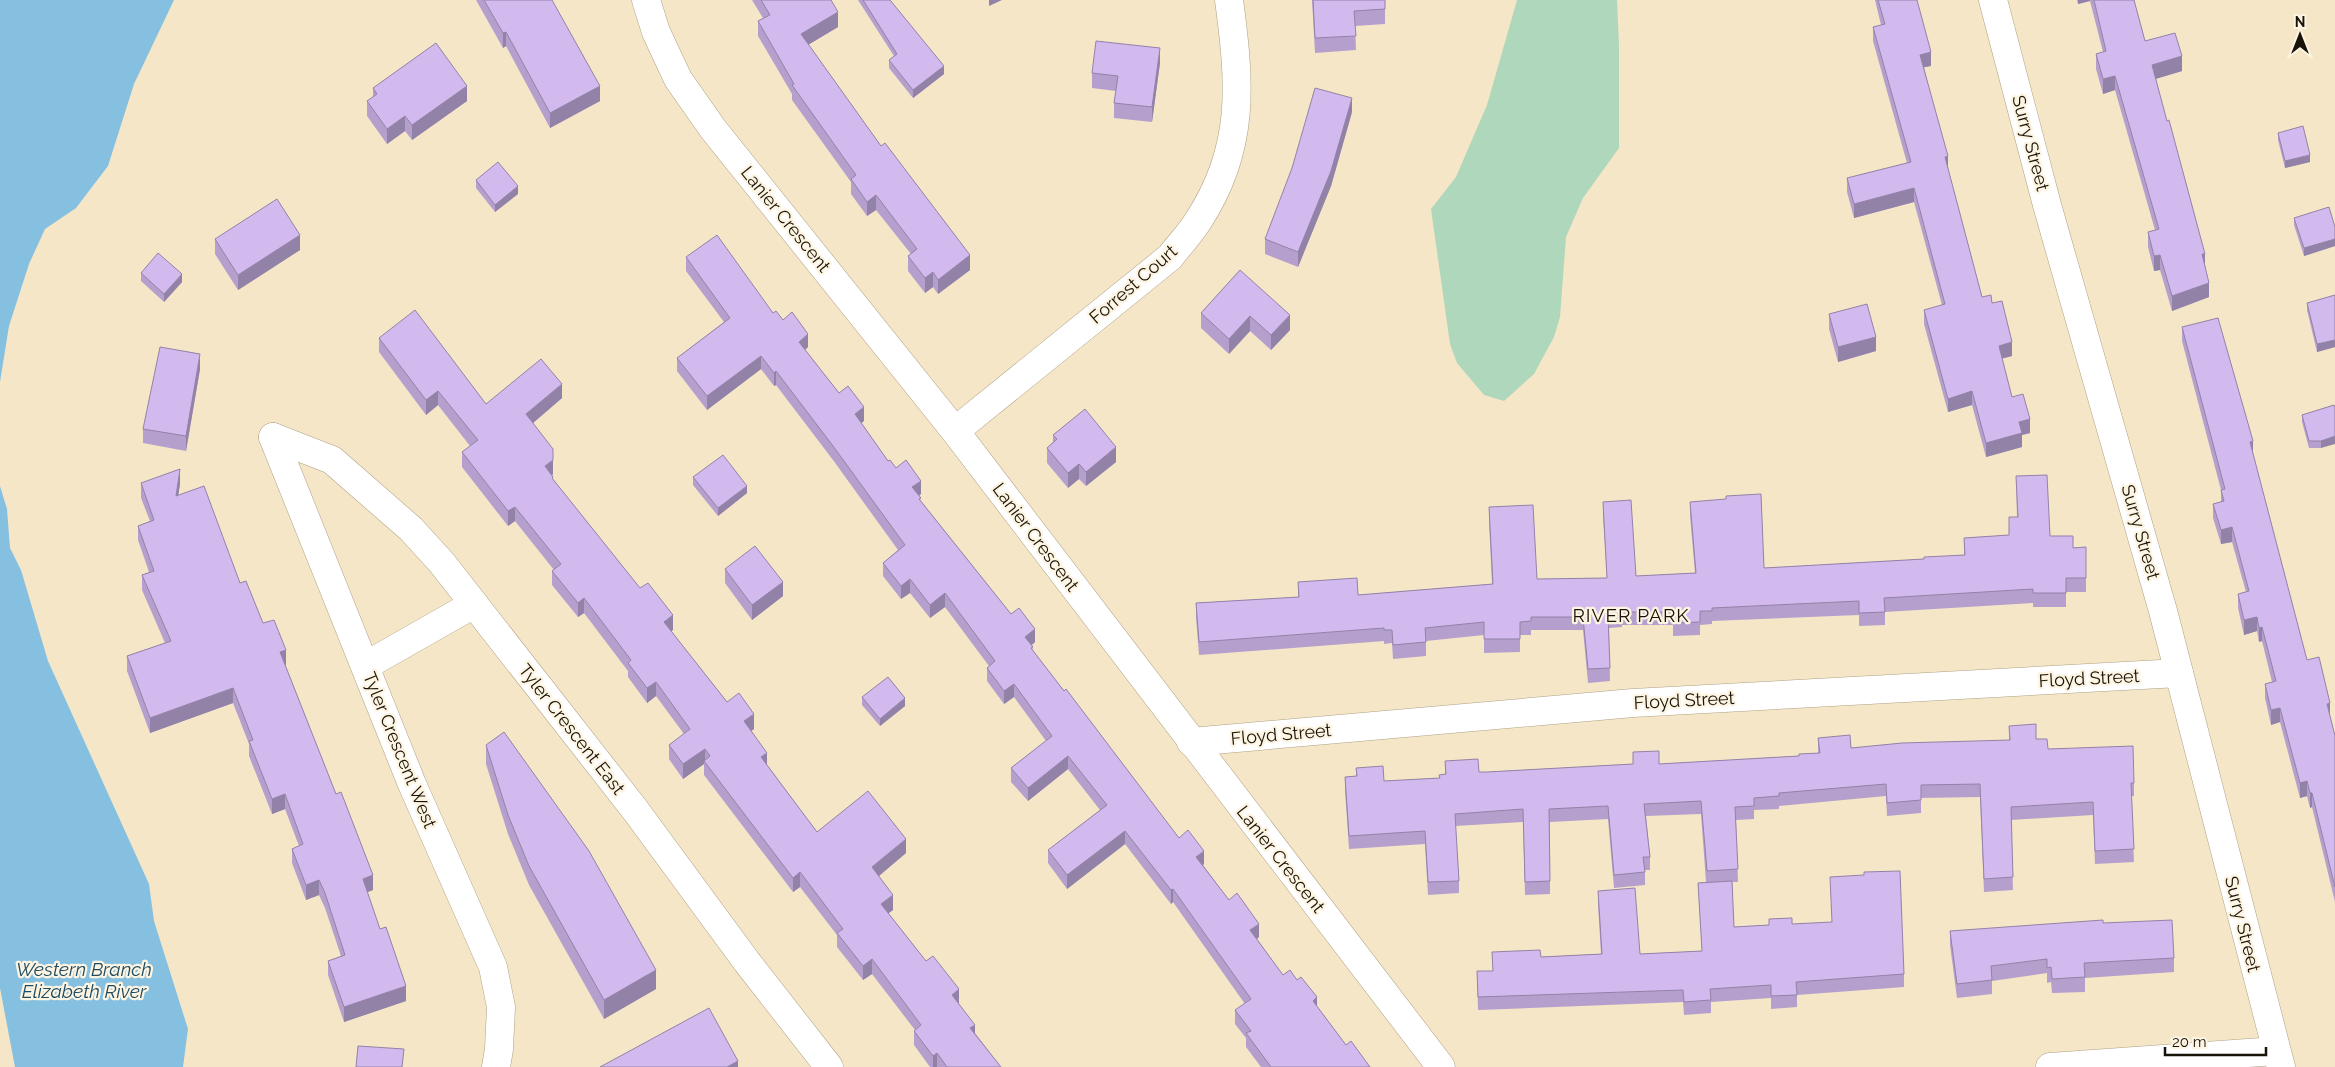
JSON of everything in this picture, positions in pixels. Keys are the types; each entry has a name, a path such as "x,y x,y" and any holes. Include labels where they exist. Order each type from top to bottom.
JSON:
{"street":[{"name":"Lanier Crescent","path":"646,0 656,32 678,79 713,129 956,431 1191,742 1441,1067"},
{"name":"Forrest Court","path":"956,431 1170,257 1198,222 1220,182 1234,139 1236,120 1234,45 1229,0"},
{"name":"Surry Street","path":"1992,0 2047,205 2179,673 2278,1059"},
{"name":"Tyler Crescent East","path":"273,437 332,460 411,529 474,604 636,811 747,962 829,1067"},
{"name":"Tyler Crescent West","path":"273,437 412,784 493,967 501,1007 496,1067"},
{"path":"365,666 474,604"},
{"name":"Floyd Street","path":"1191,742 1633,703 2179,673"},
{"path":"2050,1067 2278,1059"}],"green space":[{"path":"1517,0 1617,0 1619,148 1583,198 1566,237 1560,317 1554,337 1534,374 1504,401 1484,395 1457,363 1450,344 1431,209 1456,177 1487,105"}],"water":[{"path":"0,0 174,0 134,84 108,166 76,208 45,229 29,264 9,326 0,382"},
{"name":"Western Branch Elizabeth River","path":"0,486 7,509 10,548 21,570 48,661 149,884 154,921 188,1029 183,1067 15,1067 0,988"}],"building":[{"path":"484,0 552,0 600,86 550,113 506,32 503,33"},
{"path":"761,0 831,0 838,12 801,34 881,146 885,143 970,255 938,280 933,272 925,278 908,256 917,249 876,195 867,202 851,179 856,175 792,85 794,84 758,21 770,15"},
{"path":"863,0 890,0 944,66 913,90 889,60 897,54"},
{"path":"1313,0 1385,0 1385,9 1354,11 1356,36 1315,38"},
{"path":"1878,0 1917,0 1931,52 1920,55 1948,156 1945,157 1982,297 1991,295 1992,303 2002,301 2012,342 1999,346 2012,397 2023,394 2030,419 2019,422 2022,433 1986,443 1972,391 1948,399 1924,310 1945,304 1914,188 1854,204 1847,178 1911,162 1873,27 1885,24"},
{"path":"2094,0 2134,0 2145,41 2175,33 2182,56 2152,65 2167,121 2169,120 2205,254 2202,254 2209,283 2172,296 2160,255 2154,256 2148,232 2159,229 2115,76 2103,79 2096,54 2106,51"},
{"path":"1096,41 1160,48 1152,107 1114,103 1118,76 1092,73"},
{"path":"436,43 467,86 412,125 405,116 387,129 367,101 377,94 373,88"},
{"path":"1315,88 1352,98 1331,171 1298,252 1265,239 1292,168"},
{"path":"2303,126 2310,155 2285,161 2278,133"},
{"path":"498,162 518,186 495,205 476,180"},
{"path":"277,199 300,235 238,275 215,239"},
{"path":"2329,207 2335,227 2335,239 2304,248 2294,218"},
{"path":"717,235 773,313 776,311 783,320 792,312 808,334 799,342 839,393 848,386 864,407 855,414 888,461 890,460 896,468 906,460 921,481 912,487 921,498 919,499 1011,614 1019,608 1035,629 1025,637 1033,647 1031,648 1064,691 1066,689 1179,838 1188,830 1204,851 1196,857 1229,900 1237,893 1259,924 1250,930 1283,975 1290,970 1297,980 1301,977 1317,997 1313,1001 1346,1045 1351,1041 1370,1067 1271,1067 1246,1033 1251,1031 1235,1010 1251,999 1173,889 1171,890 1125,831 1067,875 1048,850 1107,805 1068,756 1028,788 1011,768 1052,736 1014,684 1004,691 987,668 995,661 945,593 930,605 910,579 901,586 883,563 905,545 776,371 774,373 761,356 707,396 677,358 730,318 686,257"},
{"path":"158,253 182,274 164,294 141,273"},
{"path":"1240,270 1290,315 1271,335 1250,316 1229,339 1201,313"},
{"path":"2335,295 2335,340 2317,344 2307,303"},
{"path":"1867,304 1876,337 1838,347 1829,314"},
{"path":"415,310 486,404 541,359 562,384 526,414 553,449 553,460 545,466 552,478 640,588 648,583 673,615 664,622 727,702 739,693 754,714 744,721 767,753 761,757 817,832 868,791 906,839 872,867 893,895 881,904 926,961 933,956 959,989 952,995 975,1025 970,1028 1001,1067 947,1067 937,1053 933,1056 914,1031 921,1025 872,959 863,966 837,933 843,929 800,872 793,878 704,761 710,756 705,749 683,764 669,745 690,729 656,682 647,688 628,663 631,660 584,598 578,603 552,571 561,564 515,507 508,511 462,452 478,440 438,391 426,400 379,338"},
{"path":"2218,318 2253,441 2250,442 2307,660 2319,657 2330,703 2327,704 2335,736 2335,887 2312,793 2310,793 2307,781 2300,783 2280,708 2271,710 2265,684 2276,681 2262,627 2259,628 2257,617 2244,620 2238,594 2249,591 2232,527 2221,530 2213,504 2224,501 2221,490 2225,489 2182,327"},
{"path":"160,347 200,354 186,436 143,429"},
{"path":"2334,405 2335,436 2321,441 2309,441 2302,415"},
{"path":"1085,409 1116,447 1086,472 1079,464 1068,473 1047,448 1057,439 1053,435"},
{"path":"723,455 747,486 718,508 693,477"},
{"path":"180,469 176,496 204,486 240,583 246,581 263,623 274,620 286,650 280,652 336,794 341,792 373,875 363,879 380,929 386,927 406,986 344,1007 328,961 345,955 325,893 319,880 306,885 292,849 303,844 285,794 272,799 249,741 253,740 233,688 150,718 127,656 171,641 142,575 154,571 138,526 154,520 141,483"},
{"path":"2047,475 2050,536 2073,536 2073,548 2086,547 2086,578 2066,578 2066,593 2033,593 2033,589 1884,598 1885,612 1859,613 1859,601 1712,608 1712,611 1700,611 1700,622 1673,623 1673,612 1622,612 1622,614 1608,615 1610,668 1588,669 1583,617 1531,617 1531,621 1520,622 1520,639 1484,639 1484,622 1425,628 1426,642 1393,645 1392,630 1384,630 1384,628 1199,642 1196,603 1299,597 1298,582 1357,578 1358,595 1493,584 1489,507 1533,505 1537,579 1607,578 1603,502 1631,500 1636,576 1696,573 1690,502 1726,499 1726,496 1761,494 1764,568 1924,559 1924,557 1965,555 1964,538 2009,535 2009,517 2018,517 2016,476"},
{"path":"755,546 783,582 752,605 725,569"},
{"path":"888,677 905,698 880,719 862,697"},
{"path":"2036,724 2036,739 2047,739 2048,749 2133,746 2134,783 2131,783 2134,849 2095,851 2093,802 2011,807 2013,877 1984,879 1980,784 1921,785 1921,800 1887,803 1886,784 1779,793 1779,796 1754,798 1754,806 1735,807 1738,869 1707,871 1701,801 1644,804 1650,857 1643,857 1645,872 1614,875 1608,806 1549,809 1550,881 1525,882 1523,809 1455,814 1459,881 1428,882 1425,831 1349,836 1345,777 1357,776 1356,768 1383,766 1384,781 1440,778 1439,775 1446,774 1445,761 1478,759 1479,772 1487,772 1633,764 1633,752 1659,751 1659,764 1799,756 1799,754 1820,753 1818,738 1850,735 1851,748 1902,743 2010,740 2009,726"},
{"path":"504,732 589,851 656,970 604,1000 529,866 508,815 486,745"},
{"path":"1900,871 1904,974 1796,982 1797,995 1771,996 1771,985 1710,989 1711,1000 1684,1002 1683,990 1478,997 1477,971 1493,971 1492,952 1540,950 1541,957 1602,954 1598,891 1635,888 1640,954 1702,951 1698,883 1732,881 1734,927 1769,925 1769,919 1792,918 1792,924 1832,922 1830,877 1864,875 1864,872"},
{"path":"2103,920 2103,923 2172,920 2174,958 2084,963 2085,977 2052,979 2051,967 2047,968 2047,959 1991,966 1992,980 1957,984 1950,931"},
{"path":"709,1008 738,1061 727,1067 600,1067"},
{"path":"358,1046 404,1049 402,1067 356,1067"}],"district":[{"name":"RIVER PARK","path":"1631,615"}]}
